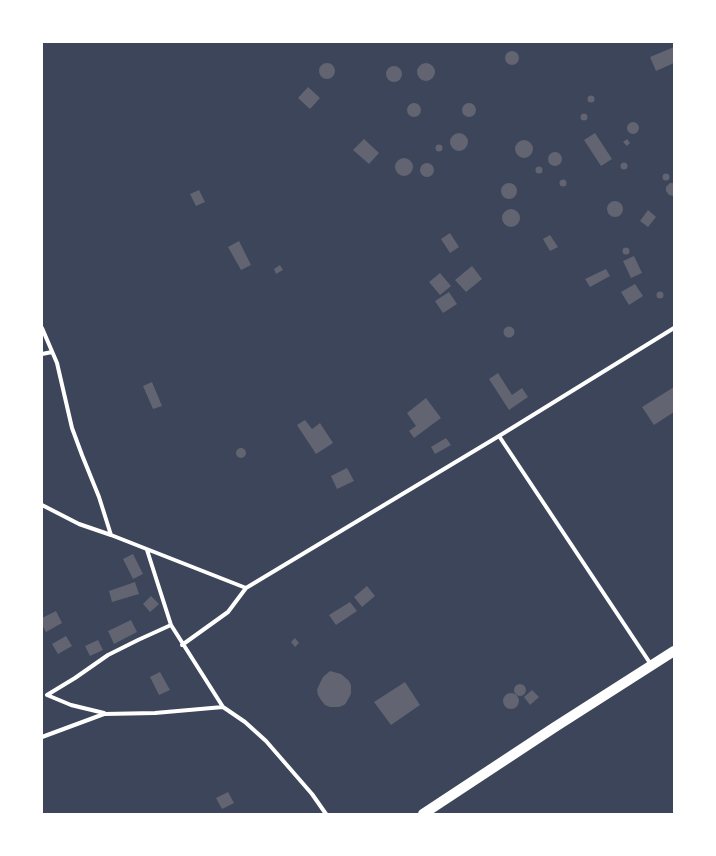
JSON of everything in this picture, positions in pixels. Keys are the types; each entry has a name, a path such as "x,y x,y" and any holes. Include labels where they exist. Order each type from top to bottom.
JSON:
{"main road":[{"path":"423,814 674,651"}],"street":[{"path":"42,328 57,363 72,428 100,497 111,535"},
{"path":"182,645 228,612 246,588 499,436 674,328"},
{"path":"42,354 52,352"},
{"path":"499,436 652,666"},
{"path":"42,505 79,524 246,588"},
{"path":"146,550 171,625 182,645 223,708 244,722 266,741 312,794 326,814"},
{"path":"171,625 108,655 47,695 70,704 104,714 155,713 223,708"},
{"path":"42,736 104,714"}],"shaded area":[{"path":"42,42 674,42 674,814 42,814"}],"building":[{"path":"674,47 674,63 656,71 650,57"},
{"path":"512,51 517,53 519,58 517,63 512,65 507,63 505,58 507,53"},
{"path":"327,63 333,65 335,71 333,77 327,79 321,77 319,71 321,65"},
{"path":"426,63 432,66 435,72 432,78 426,81 420,78 417,72 420,66"},
{"path":"394,66 400,68 402,74 400,80 394,82 388,80 386,74 388,68"},
{"path":"308,87 320,98 310,109 298,98"},
{"path":"591,95 594,96 594,102 591,103 588,102 587,99 588,96"},
{"path":"414,103 419,105 421,110 419,115 414,117 409,115 407,110 409,105"},
{"path":"469,103 474,105 476,110 474,115 469,117 464,115 462,110 464,105"},
{"path":"584,113 587,114 587,120 584,121 581,120 580,117 581,114"},
{"path":"635,122 638,123 638,133 631,134 628,133 627,126 628,123"},
{"path":"455,133 463,133 468,138 466,149 463,151 455,151 450,146 450,138"},
{"path":"595,133 612,159 601,166 584,140"},
{"path":"364,139 379,153 369,164 353,150"},
{"path":"627,139 630,143 627,146 623,142"},
{"path":"524,140 530,143 533,149 530,155 524,158 518,155 515,149 518,143"},
{"path":"439,144 442,145 442,151 439,152 436,151 435,148 436,145"},
{"path":"552,152 558,152 562,156 562,162 558,166 552,166 548,162 548,156"},
{"path":"400,158 408,158 413,163 411,174 408,176 400,176 395,171 395,163"},
{"path":"624,162 627,163 627,169 624,170 621,169 620,166 621,163"},
{"path":"424,163 430,163 434,167 434,173 430,177 424,177 420,173 420,167"},
{"path":"539,166 542,167 542,173 539,174 536,173 535,170 536,167"},
{"path":"666,173 669,174 669,180 666,181 663,180 662,177 663,174"},
{"path":"563,179 566,180 566,186 563,187 560,186 559,183 560,180"},
{"path":"509,183 516,188 517,191 512,198 509,199 502,194 501,191 506,184"},
{"path":"670,183 674,183 674,196 669,195 666,191 666,187"},
{"path":"199,190 205,202 196,206 190,194"},
{"path":"615,201 621,203 623,209 621,215 615,217 609,215 607,209 609,203"},
{"path":"511,209 517,212 520,218 517,224 511,227 505,224 502,218 505,212"},
{"path":"648,210 656,217 648,227 640,221"},
{"path":"450,233 459,247 450,253 441,239"},
{"path":"550,235 558,247 550,251 543,239"},
{"path":"239,241 251,265 241,270 228,247"},
{"path":"626,247 629,248 629,254 626,255 623,254 622,251 623,248"},
{"path":"634,256 642,273 631,278 623,261"},
{"path":"280,265 283,270 276,274 274,269"},
{"path":"472,266 482,279 466,292 455,280"},
{"path":"606,269 610,276 590,287 585,279"},
{"path":"440,273 451,286 440,295 429,282"},
{"path":"635,284 643,296 629,305 621,292"},
{"path":"660,291 663,292 663,298 660,299 657,298 656,295 657,292"},
{"path":"449,292 457,304 443,313 435,301"},
{"path":"509,326 513,328 515,332 513,336 509,338 505,336 503,332 505,328"},
{"path":"498,373 512,395 522,388 528,397 509,410 489,379"},
{"path":"152,382 162,406 153,409 143,386"},
{"path":"674,387 674,412 654,425 642,407"},
{"path":"426,398 441,418 414,438 409,431 416,426 407,413"},
{"path":"305,420 312,429 320,423 333,443 316,454 297,425"},
{"path":"446,438 451,445 435,454 431,447"},
{"path":"239,448 243,448 245,449 245,457 239,458 236,455 236,451"},
{"path":"347,468 354,481 337,489 331,476"},
{"path":"133,554 143,574 133,579 123,559"},
{"path":"135,582 139,594 112,602 109,591"},
{"path":"367,586 375,596 362,607 354,597"},
{"path":"151,596 159,604 150,612 143,604"},
{"path":"350,602 357,611 336,625 329,615"},
{"path":"56,611 62,623 46,632 42,625 42,618"},
{"path":"131,620 137,632 114,644 108,631"},
{"path":"66,636 72,646 58,654 52,644"},
{"path":"295,638 299,643 295,647 291,642"},
{"path":"98,640 103,650 90,656 85,646"},
{"path":"330,671 341,674 349,681 351,685 351,694 346,703 339,707 330,707 325,705 318,695 317,690 323,677"},
{"path":"160,672 170,690 159,695 150,677"},
{"path":"405,682 420,705 391,725 374,702"},
{"path":"518,684 522,684 526,690 522,696 518,696 514,692 514,688"},
{"path":"532,690 539,697 530,705 524,697"},
{"path":"511,693 518,698 519,701 514,708 511,709 504,704 503,701 508,694"},
{"path":"228,792 234,803 222,809 216,798"}]}
